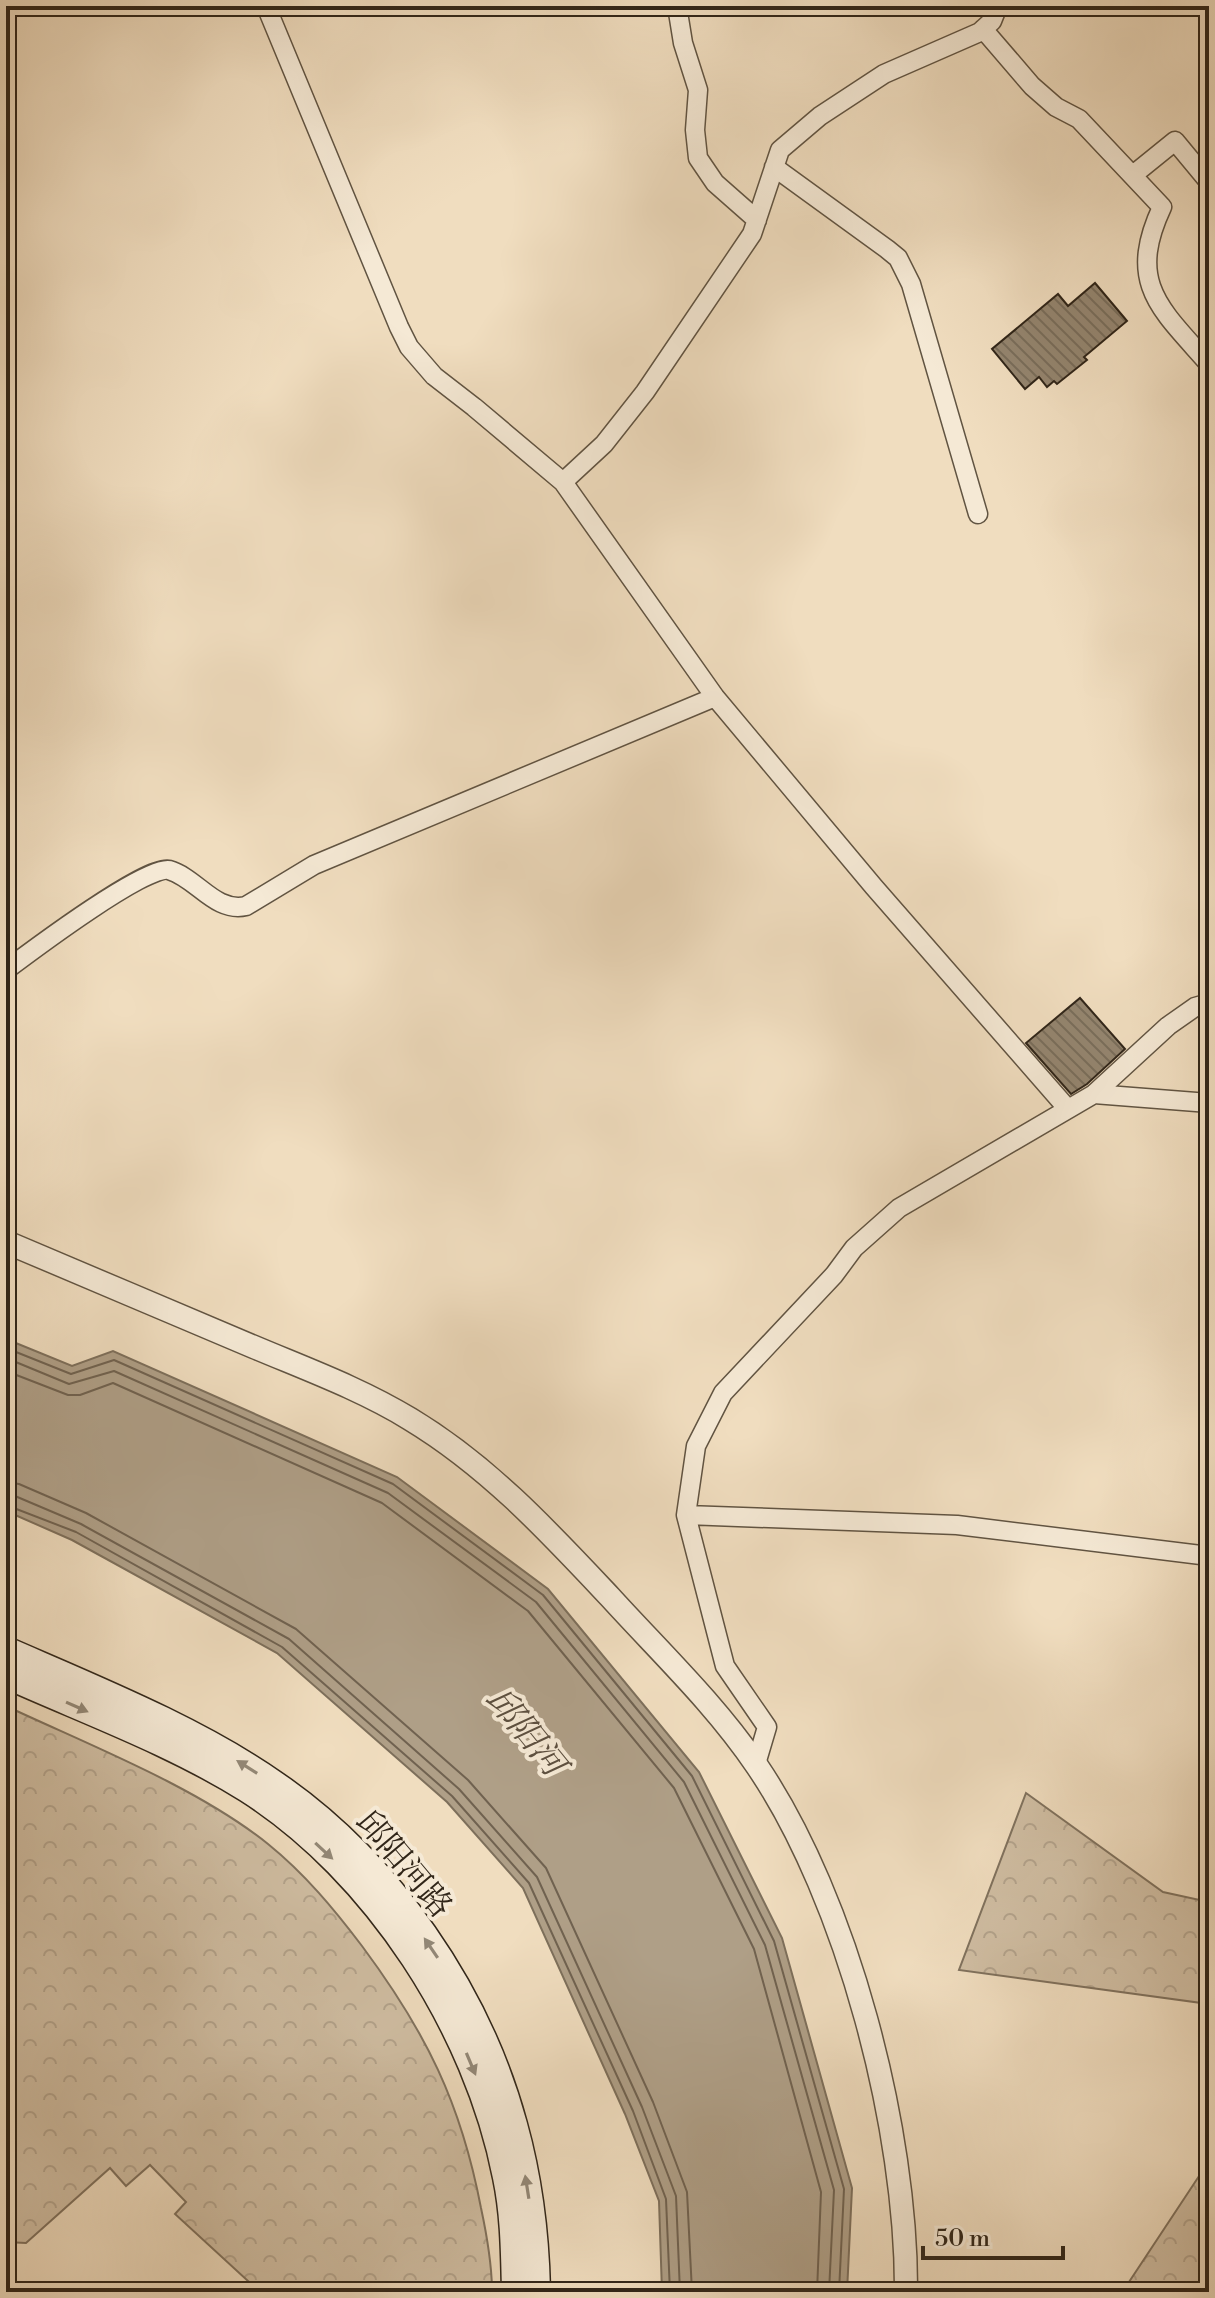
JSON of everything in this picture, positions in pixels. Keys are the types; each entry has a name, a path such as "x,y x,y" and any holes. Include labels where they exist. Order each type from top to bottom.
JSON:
{"main road":[{"name":"邱阳河路","path":"6,1650 171,1726 253,1770 320,1819 385,1886 443,1966 490,2055 522,2156 532,2222 537,2292"},
{"name":"邱阳河路","path":"6,1675 222,1774 307,1835 367,1895 441,2003 463,2046 486,2103 512,2209 515,2292"}],"street":[{"path":"266,6 409,347 434,376 563,482 715,697 874,887 1067,1108"},
{"path":"677,6 683,43 698,90 695,130 698,158 715,183 757,220"},
{"path":"563,482 604,444 645,392 752,234 780,150 839,102 884,74 983,29 992,21 998,6"},
{"path":"983,29 1032,86 1056,107 1079,119 1162,207 1151,233 1146,270 1148,283 1162,310 1209,364"},
{"path":"1133,175 1175,141 1209,182"},
{"path":"774,167 887,249 903,267 911,284 978,514"},
{"path":"6,970 70,923 139,880 162,870 174,873 222,904 238,908 246,906 314,865 715,697"},
{"path":"756,1764 767,1727 725,1666 686,1515 696,1446 723,1393 834,1275 854,1248 899,1208 1094,1094 1168,1026 1195,1007 1209,1003"},
{"path":"1094,1094 1209,1103"},
{"path":"6,1242 365,1394 438,1437 493,1478 532,1514 700,1694 756,1764 803,1849 830,1912 872,2046 895,2156 904,2223 906,2292"},
{"path":"686,1515 957,1525 1209,1556"}],"green space":[{"path":"6,1706 142,1768 240,1823 294,1867 330,1905 405,2008 438,2070 473,2170 489,2250 492,2292 287,2292 279,2285 271,2292 260,2292 175,2214 186,2202 150,2165 126,2186 110,2168 26,2243 6,2242"},
{"path":"1026,1793 1163,1892 1209,1902 1209,2004 959,1970"},
{"path":"1209,2161 1209,2292 1127,2292 1125,2288"}],"water":[{"name":"邱阳河","path":"6,1339 72,1366 113,1351 397,1477 548,1589 699,1772 782,1938 852,2188 847,2292 662,2292 659,2201 625,2114 523,1888 447,1802 277,1653 72,1540 6,1511"}],"building":[{"path":"1095,283 1127,321 1057,384 1054,381 1047,387 1039,377 1025,389 992,349 1058,294 1068,306"},
{"path":"1080,998 1125,1049 1087,1084 1071,1094 1026,1043"}]}
